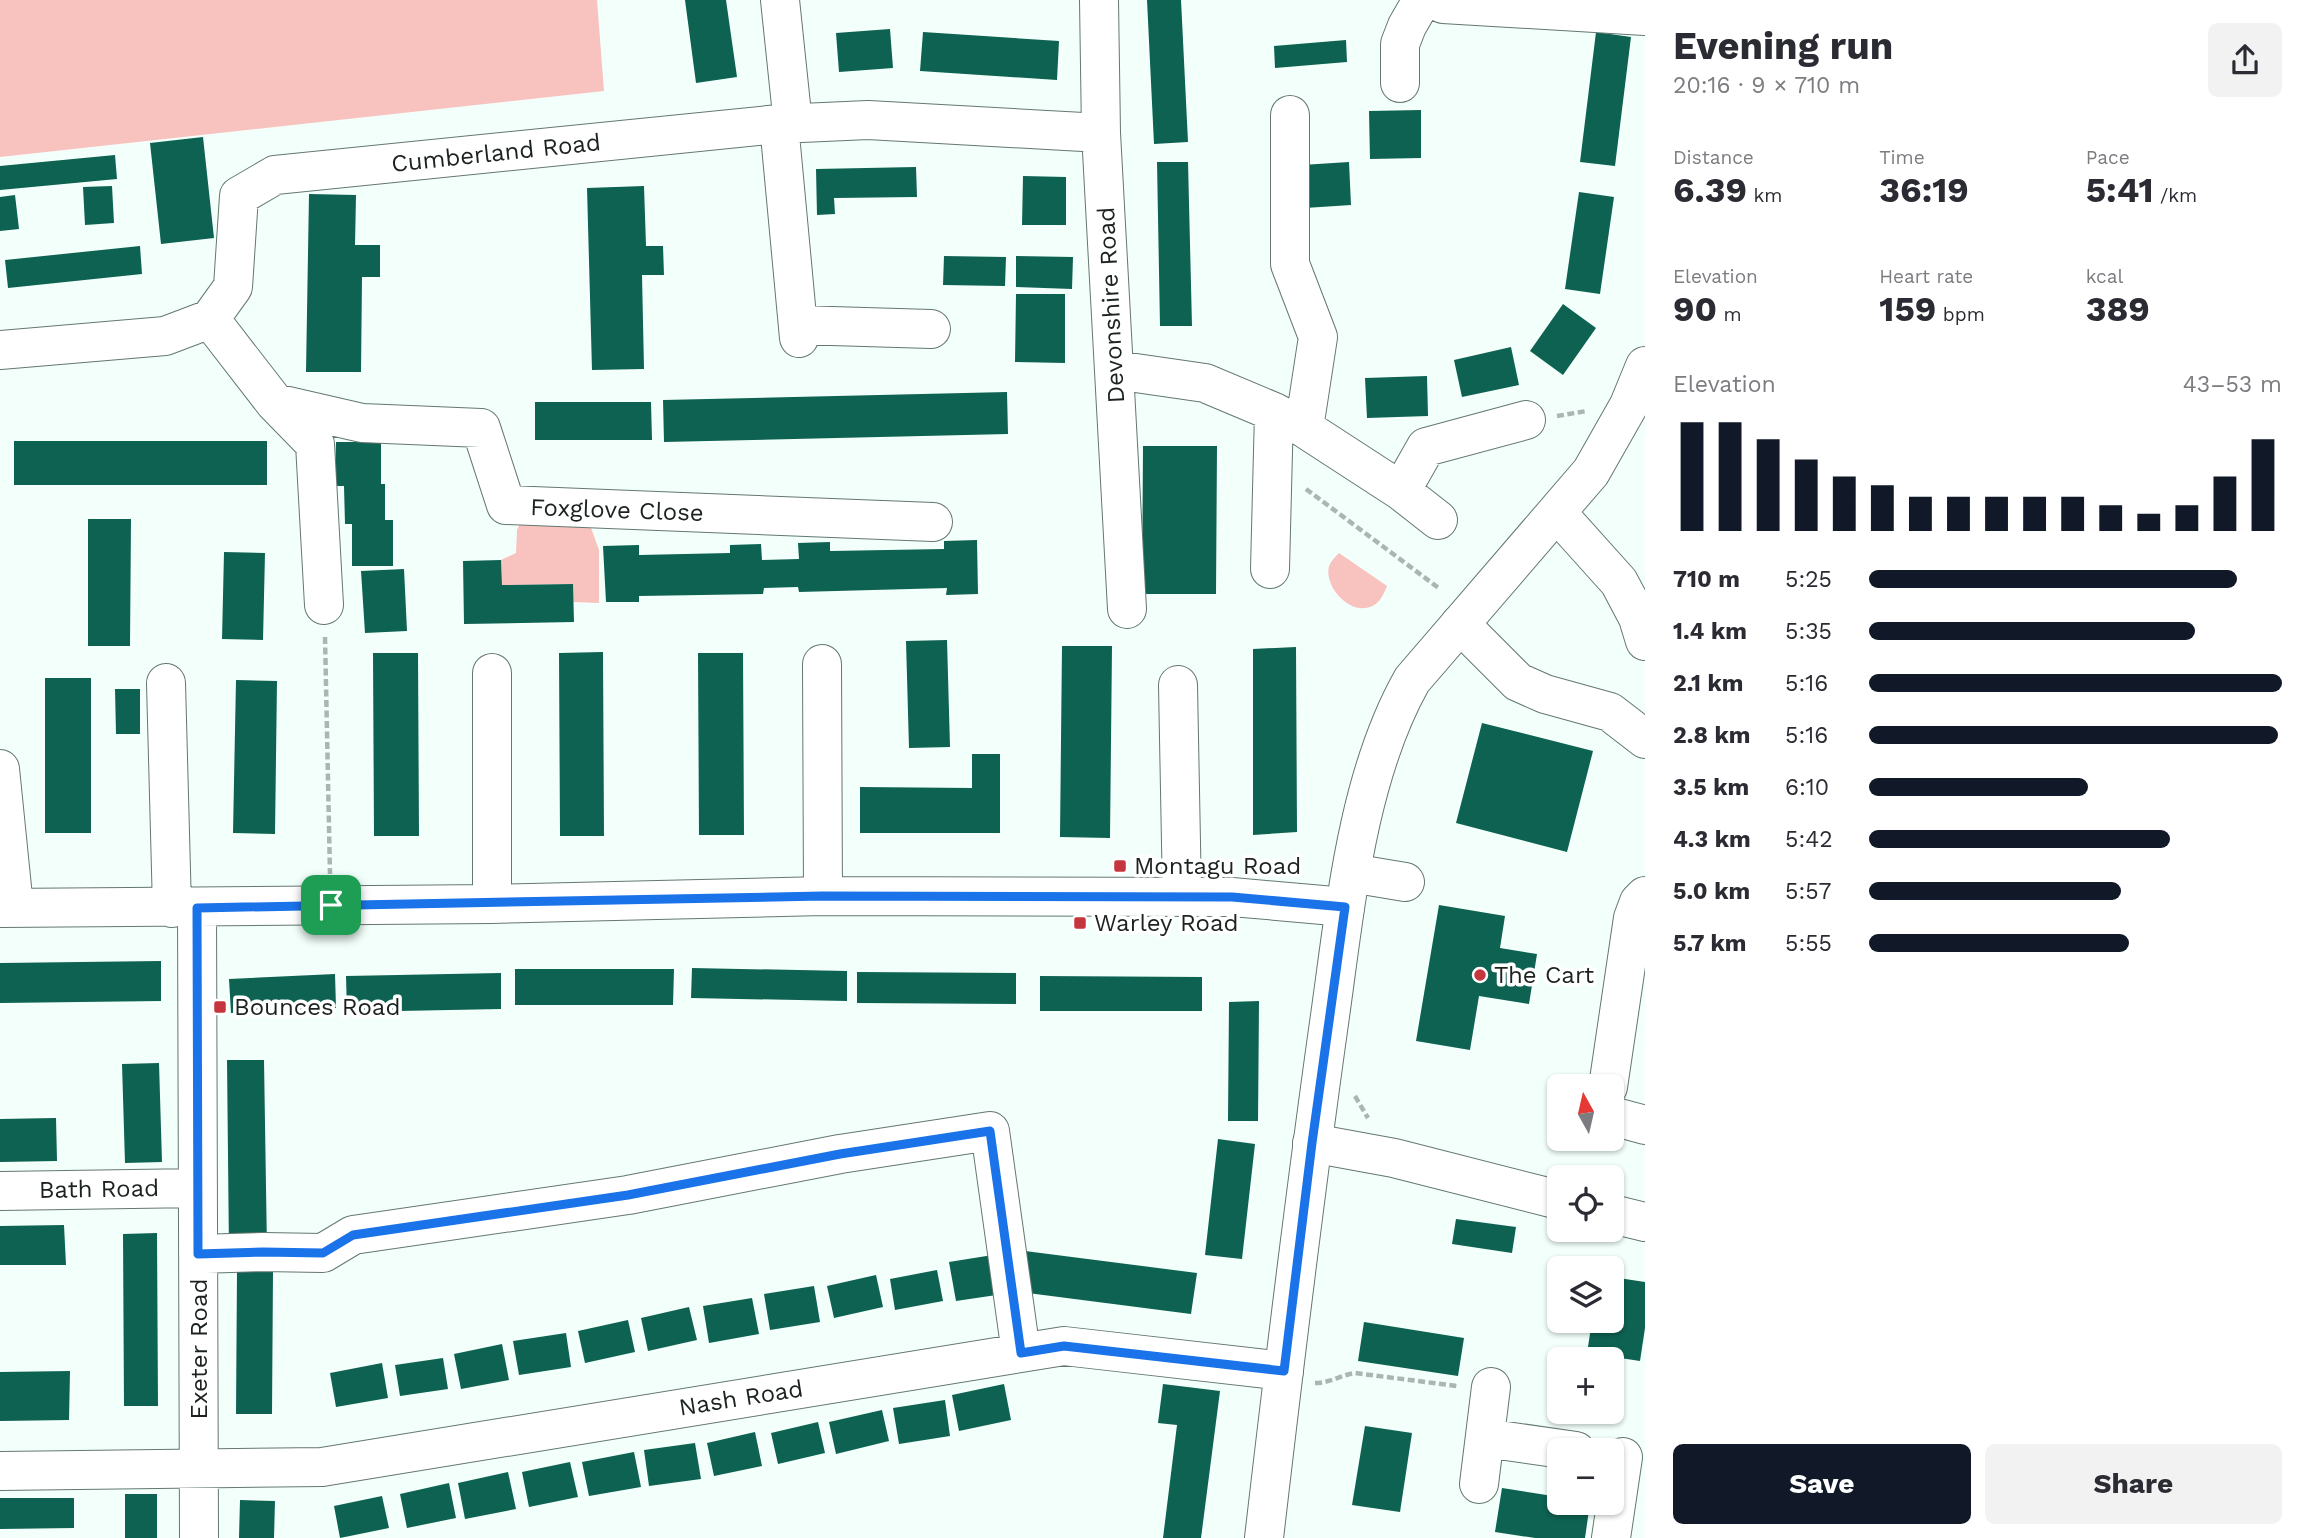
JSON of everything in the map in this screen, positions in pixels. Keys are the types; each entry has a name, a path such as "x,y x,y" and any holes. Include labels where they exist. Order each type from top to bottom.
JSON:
{"street":[{"path":"780,0 798,332 931,329"},
{"name":"Devonshire Road","path":"1098,0 1101,133 1126,609"},
{"path":"1400,83 1400,44 1406,26 1422,0"},
{"path":"1434,0 1443,4 1645,16"},
{"path":"1270,569 1272,464 1318,337 1290,264 1290,115"},
{"name":"Cumberland Road","path":"210,319 233,288 239,196 275,175 786,124 868,120 1101,133"},
{"path":"0,350 165,336 210,319 275,403 315,444 324,605"},
{"path":"1264,1538 1297,1377 1312,1143 1348,890 1381,745 1412,680 1591,472 1629,405 1645,367"},
{"path":"1115,370 1205,383 1289,420 1401,491 1438,520"},
{"name":"Foxglove Close","path":"275,403 362,423 481,428 506,505 933,522"},
{"path":"1401,491 1426,447 1525,420"},
{"path":"1557,513 1619,582 1638,618 1645,641"},
{"path":"1460,624 1518,682 1545,694 1609,712 1645,739"},
{"path":"822,664 823,896"},
{"path":"492,673 492,904"},
{"name":"Exeter Road","path":"166,683 184,908 198,1188 200,1538"},
{"path":"1178,685 1182,896"},
{"path":"0,769 7,908 492,904 823,896 1232,897 1348,890 1405,882"},
{"path":"1610,1074 1633,918 1645,895"},
{"path":"1624,1119 1645,1125"},
{"path":"198,1254 323,1253 353,1235 628,1195 840,1154 990,1131 1021,1353"},
{"path":"1312,1143 1394,1158 1547,1197"},
{"name":"Bath Road","path":"0,1191 198,1188"},
{"path":"1624,1217 1645,1222"},
{"name":"Nash Road","path":"0,1471 323,1467 1064,1346 1297,1377"},
{"path":"1479,1484 1491,1387"},
{"path":"1485,1438 1547,1447"},
{"path":"1611,1538 1627,1458"}],"path":[{"path":"1525,420 1629,405"},
{"path":"1272,464 1440,589"},
{"path":"324,605 331,905"},
{"path":"1352,1084 1363,1112 1371,1121"},
{"path":"1297,1377 1326,1383 1340,1375 1355,1373 1472,1388 1491,1387"}],"shaded area":[{"path":"0,0 597,0 604,91 0,157"},
{"path":"586,514 599,550 599,603 573,602 573,584 502,585 501,560 516,553 517,530 522,519"},
{"path":"1339,553 1387,586 1379,601 1371,607 1352,606 1344,601 1331,585 1329,566"}],"building":[{"path":"685,0 726,0 737,77 696,83"},
{"path":"1147,0 1181,0 1188,142 1154,144"},
{"path":"890,29 893,68 839,72 836,33"},
{"path":"923,32 1059,41 1057,80 920,71"},
{"path":"1596,32 1631,37 1615,166 1580,162"},
{"path":"1346,40 1347,62 1275,68 1274,46"},
{"path":"1421,110 1421,158 1370,159 1369,111"},
{"path":"203,137 214,238 161,244 150,143"},
{"path":"115,155 117,179 0,190 0,166"},
{"path":"1157,162 1188,162 1192,326 1160,326"},
{"path":"1349,162 1351,205 1305,208 1302,165"},
{"path":"916,167 917,197 834,198 835,214 817,215 816,169"},
{"path":"1023,176 1066,177 1066,225 1022,225"},
{"path":"112,186 114,223 85,225 83,187"},
{"path":"644,186 646,246 663,246 664,275 642,275 644,369 592,370 587,188"},
{"path":"1579,192 1614,197 1600,294 1565,289"},
{"path":"309,194 356,195 355,245 380,245 380,277 362,277 361,372 306,372"},
{"path":"15,195 19,229 0,231 0,197"},
{"path":"140,246 142,274 8,288 5,260"},
{"path":"944,256 1006,257 1005,286 943,285"},
{"path":"1016,256 1073,257 1072,289 1016,287"},
{"path":"1016,294 1065,294 1065,363 1015,362"},
{"path":"1563,304 1596,328 1563,375 1530,351"},
{"path":"1511,347 1519,385 1462,397 1454,360"},
{"path":"1427,376 1428,416 1367,418 1365,378"},
{"path":"1007,392 1008,434 664,442 663,400"},
{"path":"535,402 651,402 652,440 535,440"},
{"path":"14,441 267,441 267,485 14,485"},
{"path":"336,442 381,442 381,484 385,484 385,520 393,520 393,566 352,566 352,524 345,524 344,486 335,486"},
{"path":"1143,446 1217,446 1216,594 1142,594"},
{"path":"88,519 131,519 130,646 88,646"},
{"path":"977,540 978,594 946,595 947,588 799,592 798,587 764,588 763,594 639,596 639,602 606,602 603,546 639,545 639,555 730,553 730,545 761,544 762,560 799,559 798,543 830,542 830,551 944,549 944,541"},
{"path":"224,552 265,553 263,640 222,639"},
{"path":"501,560 502,585 573,584 574,622 464,624 463,561"},
{"path":"404,569 407,631 365,633 361,571"},
{"path":"947,640 950,747 909,748 906,641"},
{"path":"1062,646 1112,646 1110,838 1060,837"},
{"path":"1296,647 1297,832 1253,835 1253,649"},
{"path":"603,652 604,836 560,836 559,653"},
{"path":"373,653 418,653 419,836 374,836"},
{"path":"698,653 743,653 744,835 699,835"},
{"path":"45,678 91,678 91,833 45,833"},
{"path":"236,680 277,681 275,834 233,833"},
{"path":"115,689 140,689 140,734 116,734"},
{"path":"1482,723 1593,751 1567,852 1456,823"},
{"path":"972,754 1000,754 1000,833 860,833 860,787 972,788"},
{"name":"The Cart","path":"1439,905 1505,916 1500,948 1537,954 1529,1004 1479,996 1470,1050 1416,1041"},
{"path":"161,961 161,1001 0,1003 0,963"},
{"path":"692,968 847,971 847,1001 691,998"},
{"path":"515,969 674,969 673,1005 515,1005"},
{"path":"857,972 1016,973 1016,1004 857,1003"},
{"path":"501,973 501,1009 347,1012 346,976"},
{"path":"335,974 336,1008 231,1013 229,979"},
{"path":"1040,976 1202,977 1202,1011 1040,1011"},
{"path":"1259,1001 1258,1121 1228,1121 1229,1002"},
{"path":"227,1060 264,1060 267,1251 229,1252"},
{"path":"159,1063 162,1162 125,1163 122,1064"},
{"path":"56,1118 57,1161 0,1162 0,1119"},
{"path":"1218,1139 1255,1144 1242,1259 1205,1255"},
{"path":"1456,1219 1516,1227 1512,1253 1452,1244"},
{"path":"64,1225 66,1265 0,1265 0,1226"},
{"path":"157,1233 158,1406 124,1406 123,1234"},
{"path":"1025,1251 1197,1273 1191,1314 1020,1292"},
{"path":"999,1254 1010,1293 956,1301 949,1262"},
{"path":"937,1270 943,1301 895,1310 890,1279"},
{"path":"237,1271 273,1271 272,1414 236,1414"},
{"path":"876,1275 883,1307 834,1318 827,1286"},
{"path":"1624,1279 1645,1282 1645,1328 1640,1361 1624,1359 1624,1347 1588,1347 1590,1333 1624,1333"},
{"path":"814,1286 820,1322 770,1330 764,1294"},
{"path":"752,1298 759,1334 709,1343 703,1306"},
{"path":"689,1307 697,1340 648,1351 641,1318"},
{"path":"628,1320 635,1352 585,1363 578,1331"},
{"path":"1364,1322 1464,1338 1458,1376 1358,1361"},
{"path":"566,1333 571,1367 519,1375 513,1341"},
{"path":"502,1344 509,1380 461,1389 454,1354"},
{"path":"443,1358 448,1389 400,1396 395,1365"},
{"path":"382,1363 388,1398 336,1407 330,1373"},
{"path":"70,1371 69,1420 0,1421 0,1372"},
{"path":"1004,1384 1011,1420 959,1431 952,1395"},
{"path":"1163,1384 1220,1391 1201,1538 1163,1538 1177,1425 1158,1423"},
{"path":"945,1400 950,1436 899,1444 893,1408"},
{"path":"882,1410 889,1441 836,1454 829,1422"},
{"path":"818,1422 825,1453 778,1464 771,1433"},
{"path":"1365,1426 1412,1433 1400,1512 1352,1505"},
{"path":"755,1432 762,1466 714,1476 707,1443"},
{"path":"695,1443 701,1479 649,1486 644,1450"},
{"path":"634,1452 641,1487 589,1496 582,1462"},
{"path":"570,1462 578,1497 529,1507 522,1472"},
{"path":"508,1472 516,1509 465,1519 458,1483"},
{"path":"449,1483 456,1518 407,1528 400,1494"},
{"path":"1502,1488 1547,1495 1547,1515 1588,1515 1585,1538 1535,1538 1495,1532"},
{"path":"125,1494 157,1494 157,1538 125,1538"},
{"path":"382,1496 389,1528 340,1538 334,1506"},
{"path":"0,1498 74,1498 74,1528 0,1529"},
{"path":"240,1500 275,1501 274,1538 239,1538"}],"place":[{"name":"Montagu Road","path":"1120,866"},
{"name":"Warley Road","path":"1080,923"},
{"name":"The Cart","path":"1480,975"},
{"name":"Bounces Road","path":"220,1007"}],"route":[{"path":"823,896 1182,896 1232,897 1345,907 1284,1371 1064,1346 1021,1353 990,1131 840,1154 628,1195 353,1235 323,1253 198,1254 197,908 331,905 823,896"}]}
